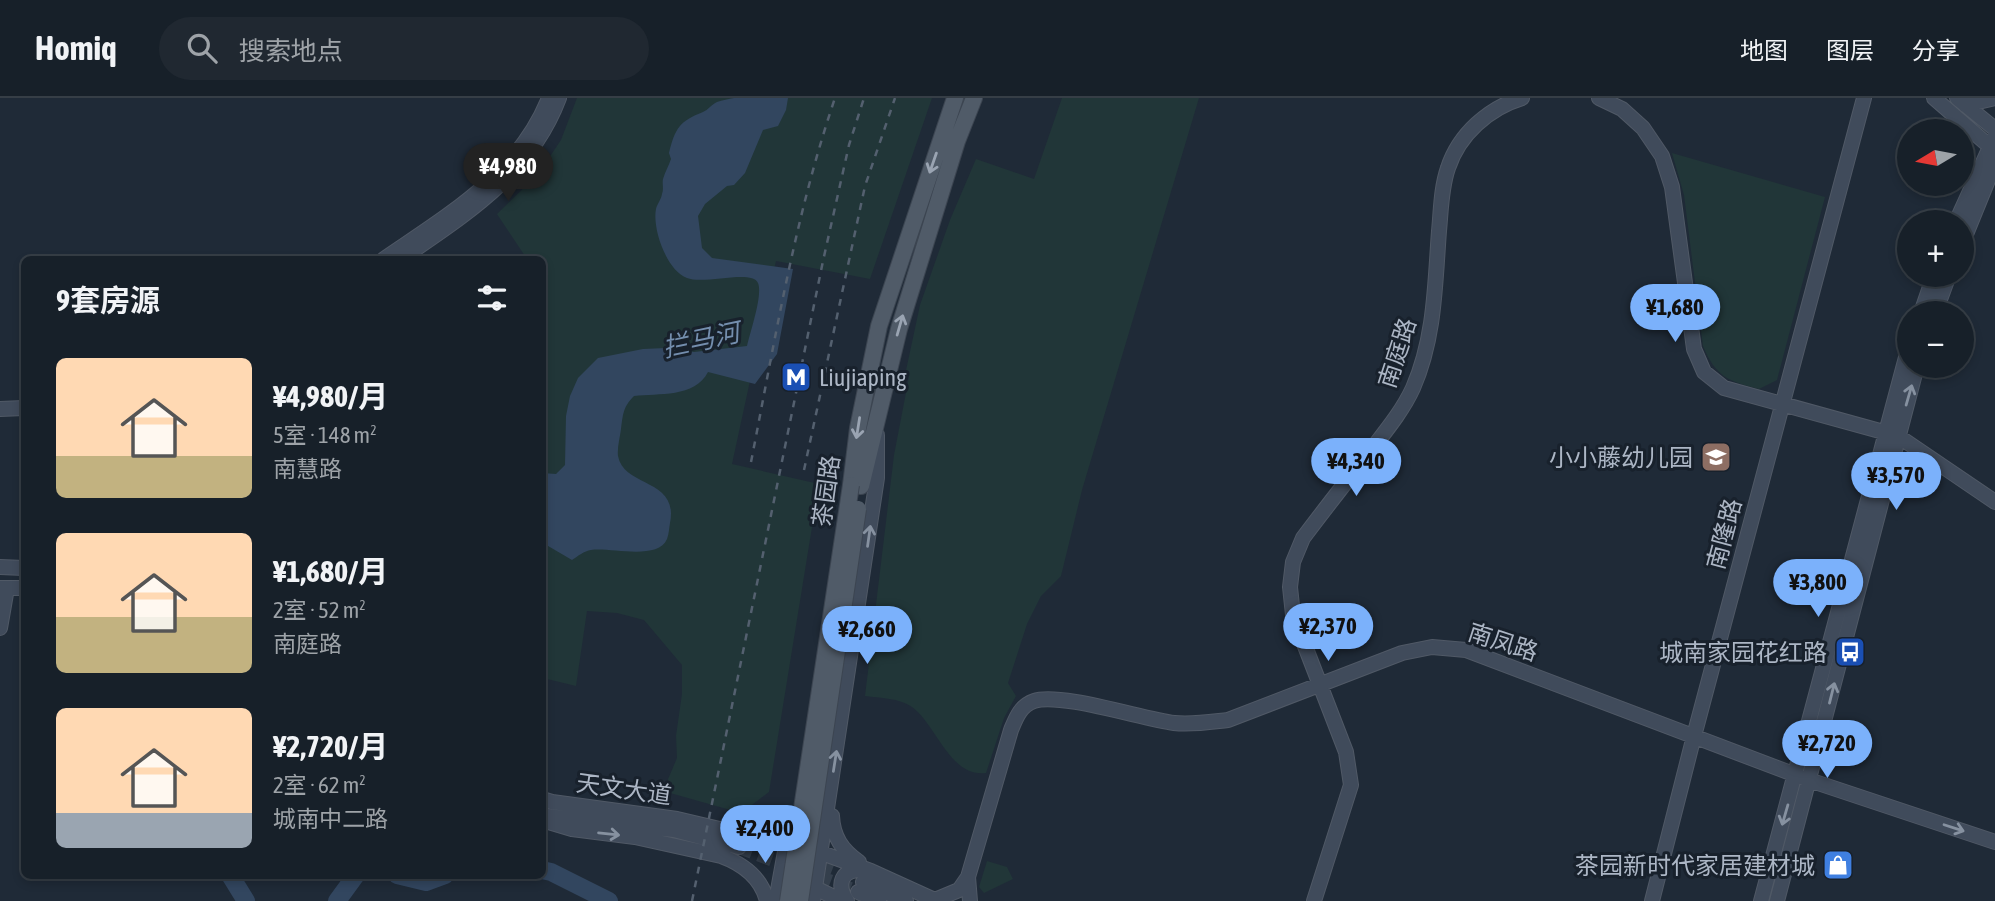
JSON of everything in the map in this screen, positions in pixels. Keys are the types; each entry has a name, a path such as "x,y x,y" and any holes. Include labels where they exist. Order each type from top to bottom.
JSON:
{"main road":[{"name":"茶园路","path":"800,901 856,486 858,428 879,326 955,98"},
{"name":"茶园路","path":"788,901 856,486 877,428 898,328 957,141 974,98"}],"street":[{"path":"388,256 460,206 493,179 516,153 541,117 548,98"},
{"path":"405,256 466,215 500,187 526,158 550,123 559,98"},
{"name":"南庭路","path":"1314,901 1351,785 1346,752 1293,615 1290,587 1293,562 1303,538 1401,410 1421,368 1433,313 1442,197 1447,169 1460,143 1482,118 1509,102 1522,98"},
{"path":"1599,98 1622,109 1643,128 1662,156 1672,187 1694,349 1704,372 1724,388 1891,434 1995,502"},
{"name":"南隆路","path":"1652,901 1864,98"},
{"path":"1934,98 1958,119"},
{"path":"1961,102 1995,98"},
{"path":"1961,102 1995,129"},
{"path":"1961,210 1993,144 1974,131"},
{"path":"1974,140 1978,173"},
{"path":"1974,215 1995,163"},
{"path":"1982,195 1995,185"},
{"path":"1777,901 1803,778 1891,434 1902,378"},
{"path":"1891,434 1912,378"},
{"path":"0,400 21,399"},
{"path":"0,409 21,408"},
{"name":"茶园路","path":"814,894 877,478 877,428"},
{"path":"0,568 21,568"},
{"path":"0,628 3,588 21,588"},
{"name":"南凤路","path":"968,877 1011,730 1020,711 1034,701 1056,699 1174,723 1201,724 1228,720 1402,653 1432,647 1466,650 1803,778 1995,842"},
{"path":"1761,901 1803,778"},
{"path":"830,790 835,837 845,852 856,889"},
{"name":"天文大道","path":"546,800 677,819 738,847"},
{"name":"天文大道","path":"546,818 674,830 738,847"},
{"path":"776,901 788,835 822,853 856,889 879,901"},
{"path":"738,847 762,885 767,901"},
{"path":"782,874 814,894 856,889 936,901 959,890 968,877"},
{"path":"968,877 970,901"},
{"path":"856,889 906,901"}],"green space":[{"path":"577,98 932,98 870,279 776,261 732,464 819,484 769,792 741,813 663,791 677,758 676,736 682,694 682,665 644,620 617,613 587,611 576,686 546,679 546,256 525,256 497,214 538,174 561,140"},
{"path":"1062,98 1199,98 1082,490 1061,576 1041,596 1027,624 1008,683 1016,696 1004,718 986,773 973,772 953,759 929,725 912,707 895,700 865,696 894,455 909,377 905,375 920,305 950,220 976,159 1034,179"},
{"path":"1672,153 1825,197 1777,380 1759,389 1724,376 1713,365 1703,346 1684,195"},
{"path":"987,861 1007,867 1013,879 984,893 979,887"}],"water":[{"path":"734,98 788,98 786,110 778,126 763,130 745,173 734,185 727,186 705,204 698,216 702,248 712,258 793,269 777,354 755,384 708,372 702,380 685,390 634,396 623,415 618,456 622,466 630,474 659,490 667,498 671,509 667,539 662,546 654,550 591,550 572,560 546,545 546,473 556,474 565,465 566,416 570,396 578,378 598,358 643,349 666,348 694,352 747,346 758,305 758,283 747,277 704,280 687,278 673,267 667,258 656,227 657,207 663,192 663,179 671,159 669,153 676,131 684,122 721,101"}],"waterway":[{"name":"拦马河","path":"546,871 609,901"},
{"name":"拦马河","path":"232,879 246,901"},
{"name":"拦马河","path":"337,901 353,879"},
{"name":"拦马河","path":"414,879 426,882 434,879"}],"tunnel":[{"path":"741,834 863,882"},
{"path":"739,847 858,892"}],"railway":[{"path":"751,462 797,233 835,98"},
{"path":"692,901 823,261 849,145 864,98"},
{"path":"804,470 865,186 895,98"}],"place":[{"name":"Liujiaping","path":"796,377"},
{"name":"小小藤幼儿园","path":"1716,457"},
{"name":"城南家园花红路","path":"1850,652"},
{"name":"茶园新时代家居建材城","path":"1838,865"}]}
